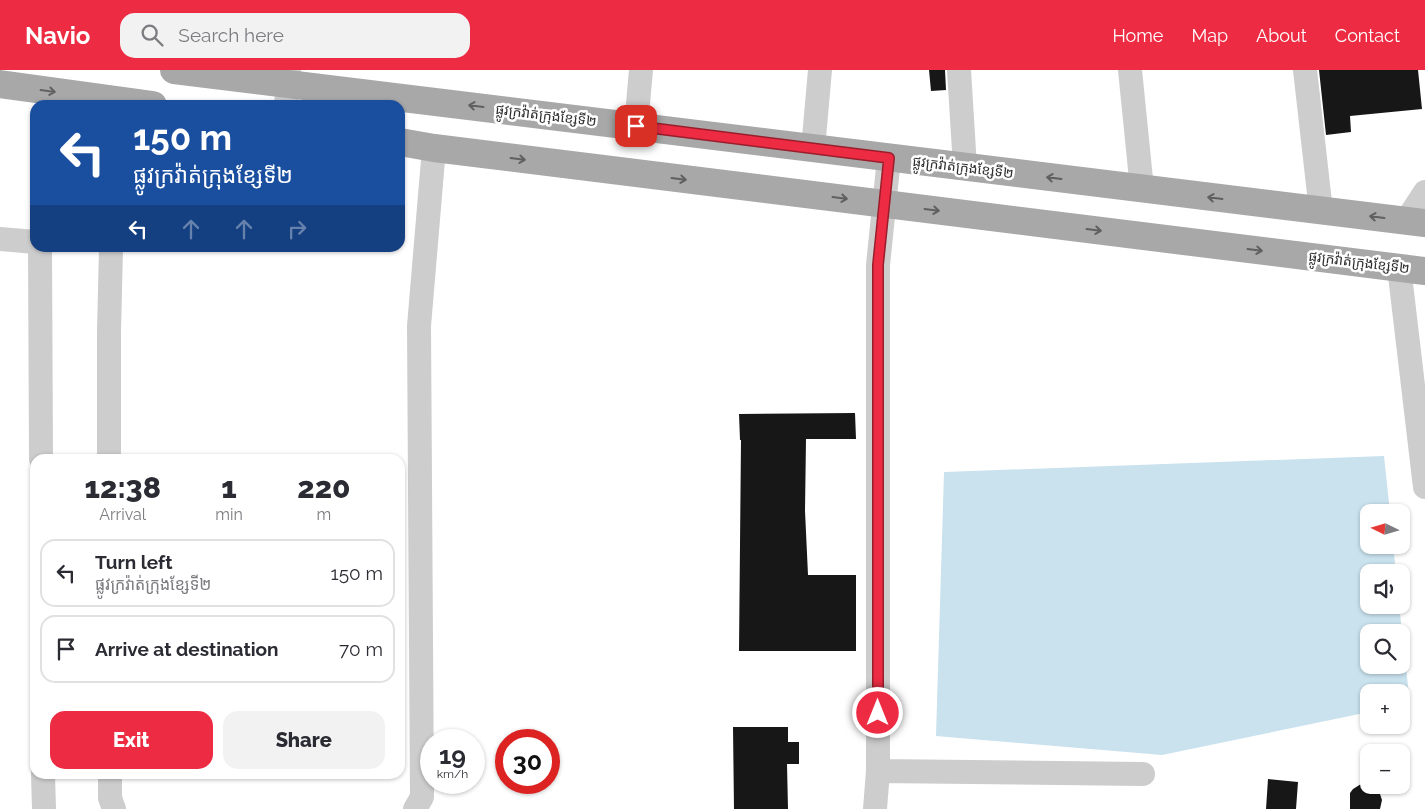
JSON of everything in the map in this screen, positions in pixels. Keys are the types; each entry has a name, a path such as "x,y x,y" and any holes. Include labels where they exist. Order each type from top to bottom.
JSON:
{"main road":[{"name":"ផ្លូវក្រវ៉ាត់ក្រុងខ្សែទី២","path":"174,70 288,86 636,126 1415,222"},
{"path":"0,84 98,100"},
{"name":"ផ្លូវក្រវ៉ាត់ក្រុងខ្សែទី២","path":"405,143 1412,269"}],"street":[{"path":"636,126 641,70"},
{"path":"813,149 820,70"},
{"path":"959,70 966,167"},
{"path":"1130,70 1142,189"},
{"path":"1305,70 1321,211"},
{"path":"415,809 422,797 419,326 434,148"},
{"path":"874,809 878,771 878,265 889,158"},
{"path":"1415,222 1425,192"},
{"path":"0,239 30,242"},
{"path":"40,252 41,454"},
{"path":"109,454 111,252"},
{"path":"1412,269 1425,487"},
{"path":"878,771 1143,774"},
{"path":"43,779 44,809"},
{"path":"110,779 110,798 114,809"}],"water":[{"path":"1384,456 1389,504 1360,504 1360,554 1394,554 1395,564 1360,564 1360,614 1400,614 1401,624 1360,624 1360,674 1407,674 1408,684 1360,684 1360,714 1162,755 936,736 944,472"}],"building":[{"path":"929,70 945,70 946,90 931,91"},
{"path":"1319,70 1418,70 1422,109 1350,116 1351,132 1326,135"},
{"path":"855,413 856,439 806,439 805,511 808,575 856,575 856,651 739,651 741,440 739,414"},
{"path":"733,727 788,727 788,742 799,742 799,764 787,764 788,809 734,809"},
{"path":"1268,779 1298,782 1296,809 1266,809"},
{"path":"1360,785 1360,794 1380,794 1382,800 1380,809 1350,809 1350,793"}],"route":[{"path":"636,126 889,158 878,265 878,713"}]}
